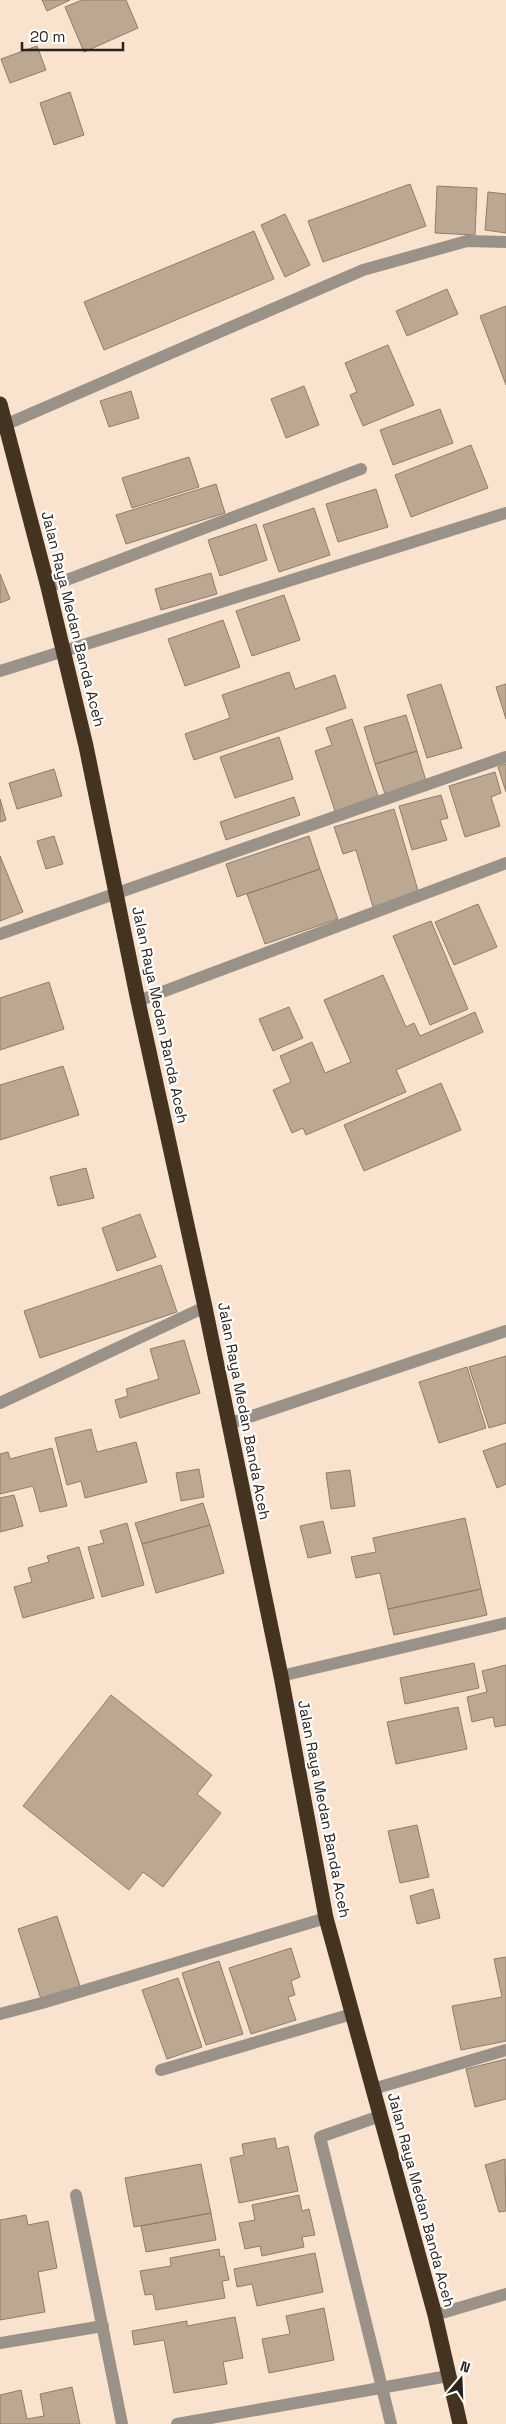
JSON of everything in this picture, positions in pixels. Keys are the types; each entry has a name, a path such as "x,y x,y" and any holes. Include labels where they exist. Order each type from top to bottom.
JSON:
{"highway":[{"name":"Jalan Raya Medan Banda Aceh","path":"0,404 3,425 48,587 86,746 115,892 205,1307 281,1676 326,1918 435,2315 460,2424"}],"street":[{"path":"3,425 363,270 467,241 506,242"},
{"path":"48,587 361,469"},
{"path":"0,671 506,513"},
{"path":"0,934 115,892 506,757"},
{"path":"138,1001 506,862"},
{"path":"0,1403 205,1307"},
{"path":"228,1424 506,1331"},
{"path":"281,1676 506,1623"},
{"path":"0,2014 326,1918"},
{"path":"161,2070 352,2014"},
{"path":"373,2089 506,2050"},
{"path":"380,2116 320,2137 391,2424"},
{"path":"76,2195 122,2424"},
{"path":"435,2315 506,2294"},
{"path":"0,2343 103,2326"},
{"path":"177,2424 382,2386 448,2376"}],"building":[{"path":"42,0 70,0 47,11"},
{"path":"82,0 126,0 138,28 84,52 65,7"},
{"path":"37,46 46,70 10,83 1,59"},
{"path":"70,92 84,135 54,145 40,103"},
{"path":"410,184 426,226 323,262 308,221"},
{"path":"437,186 477,188 475,235 435,233"},
{"path":"488,192 506,194 506,233 485,230"},
{"path":"285,214 310,265 285,277 261,225"},
{"path":"254,231 274,279 104,350 84,302"},
{"path":"447,289 458,314 407,336 396,311"},
{"path":"506,306 506,385 480,316"},
{"path":"388,345 414,405 363,426 350,395 357,392 345,363"},
{"path":"304,386 319,425 286,438 271,399"},
{"path":"131,391 139,418 109,427 100,401"},
{"path":"440,409 453,443 393,465 380,430"},
{"path":"471,445 488,488 411,517 395,475"},
{"path":"189,457 199,487 132,508 122,478"},
{"path":"216,484 225,513 126,544 116,515"},
{"path":"376,489 388,527 338,542 326,504"},
{"path":"314,508 330,555 279,572 263,525"},
{"path":"256,524 267,560 220,576 208,540"},
{"path":"211,573 217,594 161,610 155,589"},
{"path":"0,574 10,599 0,603"},
{"path":"284,595 300,640 252,656 236,611"},
{"path":"223,620 240,667 185,686 168,639"},
{"path":"289,672 295,689 335,675 346,708 194,760 185,734 230,718 222,695"},
{"path":"441,684 462,748 427,758 407,695"},
{"path":"506,684 506,719 496,687"},
{"path":"406,715 417,751 375,764 364,727"},
{"path":"352,719 378,796 335,811 315,751 332,745 326,728"},
{"path":"279,737 293,779 235,798 220,757"},
{"path":"417,751 426,781 385,794 375,764"},
{"path":"506,764 506,792 498,767"},
{"path":"54,769 62,796 17,809 9,783"},
{"path":"495,772 501,793 491,797 500,826 465,837 449,786"},
{"path":"441,795 448,818 440,820 447,840 412,850 399,806"},
{"path":"294,797 300,815 226,840 220,822"},
{"path":"0,799 6,820 0,822"},
{"path":"394,809 419,894 373,907 356,850 343,854 334,827"},
{"path":"54,836 63,864 46,869 37,841"},
{"path":"309,836 320,869 237,897 226,864"},
{"path":"0,856 23,912 0,921"},
{"path":"320,869 338,919 265,944 247,894"},
{"path":"478,904 497,947 454,965 435,922"},
{"path":"431,921 468,1009 430,1025 393,936"},
{"path":"383,975 406,1027 414,1023 420,1036 475,1012 483,1032 396,1070 406,1092 306,1135 303,1128 292,1133 273,1090 291,1082 280,1056 312,1042 325,1073 351,1062 324,1000"},
{"path":"49,982 64,1029 0,1050 0,998"},
{"path":"289,1007 303,1038 273,1051 259,1019"},
{"path":"63,1066 79,1115 0,1140 0,1085"},
{"path":"441,1083 461,1130 364,1171 344,1125"},
{"path":"86,1168 94,1198 58,1206 50,1177"},
{"path":"140,1214 156,1257 117,1271 102,1228"},
{"path":"161,1265 177,1312 40,1358 24,1311"},
{"path":"184,1340 200,1393 120,1418 115,1400 128,1396 126,1389 159,1379 150,1349"},
{"path":"506,1356 506,1423 489,1428 469,1367"},
{"path":"467,1367 486,1428 439,1443 419,1382"},
{"path":"91,1429 97,1452 136,1442 147,1482 85,1498 81,1481 67,1485 55,1438"},
{"path":"506,1443 506,1484 497,1488 483,1451"},
{"path":"52,1448 67,1506 40,1512 33,1486 0,1494 0,1454 8,1452 10,1459"},
{"path":"199,1469 204,1497 181,1501 176,1473"},
{"path":"350,1470 355,1506 331,1509 326,1473"},
{"path":"14,1495 23,1526 0,1532 0,1498"},
{"path":"203,1503 210,1525 142,1544 135,1523"},
{"path":"465,1518 481,1589 388,1609 380,1573 356,1578 351,1557 376,1552 373,1538"},
{"path":"323,1521 331,1553 308,1558 300,1526"},
{"path":"127,1523 144,1585 102,1597 88,1547 104,1543 100,1531"},
{"path":"210,1525 224,1573 156,1593 142,1544"},
{"path":"79,1547 94,1598 23,1618 14,1587 32,1582 28,1568 49,1562 47,1556"},
{"path":"481,1589 487,1615 394,1635 388,1609"},
{"path":"474,1663 479,1688 405,1704 400,1678"},
{"path":"506,1665 506,1725 495,1727 493,1717 472,1722 467,1697 487,1692 482,1671"},
{"path":"111,1695 212,1775 197,1794 221,1813 163,1887 143,1872 129,1890 23,1806"},
{"path":"458,1707 467,1749 396,1764 387,1722"},
{"path":"417,1825 429,1877 400,1883 388,1831"},
{"path":"433,1889 440,1918 417,1924 410,1896"},
{"path":"57,1916 80,1986 41,1999 18,1929"},
{"path":"291,1948 300,1977 291,1981 295,1995 288,1997 296,2020 251,2034 229,1968"},
{"path":"506,1957 506,2041 461,2050 452,2006 502,1997 494,1959"},
{"path":"219,1961 243,2034 206,2045 182,1973"},
{"path":"178,1978 202,2047 167,2059 142,1990"},
{"path":"506,2059 506,2099 475,2107 466,2069"},
{"path":"275,2138 277,2149 288,2146 298,2191 239,2203 230,2158 244,2155 242,2144"},
{"path":"505,2159 506,2211 499,2212 485,2165"},
{"path":"201,2164 211,2213 134,2227 125,2178"},
{"path":"299,2195 302,2211 309,2209 315,2235 302,2237 304,2247 262,2256 260,2246 245,2249 239,2223 255,2220 252,2205"},
{"path":"211,2213 216,2240 146,2252 141,2226"},
{"path":"26,2215 28,2225 48,2221 57,2268 38,2272 45,2312 0,2320 0,2220"},
{"path":"219,2249 220,2257 224,2256 229,2280 222,2281 225,2298 156,2310 153,2294 145,2295 140,2271 171,2266 170,2258"},
{"path":"315,2253 323,2292 257,2306 252,2284 237,2287 234,2269"},
{"path":"324,2308 334,2360 269,2373 262,2339 290,2334 286,2316"},
{"path":"235,2317 243,2358 223,2362 227,2384 174,2393 164,2340 134,2345 132,2331 187,2321 187,2326"},
{"path":"72,2387 80,2424 0,2424 0,2395 21,2390 27,2419 44,2416 40,2394"}]}
